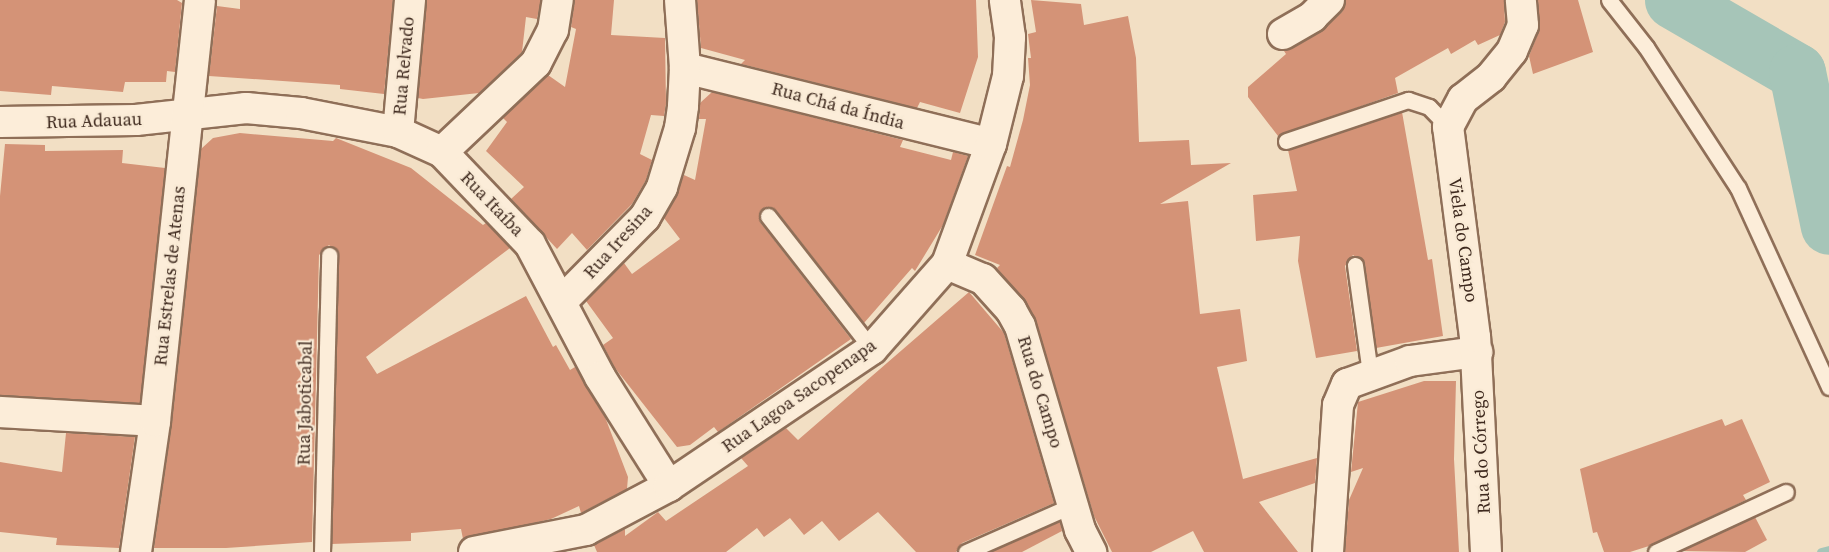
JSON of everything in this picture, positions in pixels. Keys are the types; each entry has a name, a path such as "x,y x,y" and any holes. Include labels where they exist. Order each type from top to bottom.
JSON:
{"street":[{"name":"Rua Estrelas de Atenas","path":"136,552 155,421 200,0"},
{"name":"Rua Relvado","path":"398,132 410,0"},
{"path":"442,152 536,63 553,30 558,0"},
{"name":"Rua Iresina","path":"562,301 645,217 662,187 680,128 685,68 680,0"},
{"name":"Rua Lagoa Sacopenapa","path":"474,552 586,530 669,486 872,349 947,264 991,144 1008,76 1010,37 1005,0"},
{"path":"1283,34 1312,17 1329,0"},
{"path":"1448,127 1463,99 1491,76 1512,51 1523,25 1521,0"},
{"name":"Rua Chá da Índia","path":"685,68 991,144"},
{"name":"Rua Itaíba","path":"188,116 246,108 301,113 398,132 442,152 530,244 600,377 669,486"},
{"name":"Rua Adauau","path":"0,122 188,116"},
{"name":"Viela do Campo","path":"1448,127 1477,352"},
{"name":"Rua do Campo","path":"947,264 983,279 1011,310 1031,357 1073,505 1091,552"},
{"path":"1328,552 1338,405 1347,384 1370,373 1410,361 1477,352"},
{"name":"Rua do Córrego","path":"1477,352 1486,552"},
{"path":"0,412 155,421"}],"lane":[{"path":"1609,0 1647,47 1738,188 1829,387"},
{"path":"1286,141 1408,100 1429,107 1448,127"},
{"path":"768,216 872,349"},
{"name":"Rua Jaboticabal","path":"322,552 329,255"},
{"path":"1355,265 1370,373"},
{"path":"1656,552 1786,492"},
{"path":"966,552 1073,505"}],"building":[{"path":"0,0 177,0 182,3 175,72 167,71 166,82 125,82 123,92 52,86 51,95 0,91"},
{"path":"240,0 393,0 384,94 340,89 340,85 209,76 217,6 240,9"},
{"path":"427,0 541,0 537,19 526,17 522,52 479,93 423,99 418,98"},
{"path":"575,0 614,0 611,35 665,38 666,104 664,116 651,115 640,154 652,160 646,180 632,204 587,250 572,233 557,249 511,199 524,187 486,151 507,122 503,118 548,75 565,87 576,29 571,27"},
{"path":"697,0 976,0 978,57 960,113 920,102 917,108 741,64 745,60 701,48"},
{"path":"1031,0 1081,4 1084,25 1128,16 1136,58 1139,142 1189,140 1191,165 1231,163 1160,204 1188,201 1200,314 1240,309 1247,361 1217,367 1243,479 1317,458 1315,483 1259,502 1298,552 1204,552 1193,531 1151,552 1112,552 1094,516 1035,318 997,268 1000,265 975,255 1007,166 1010,167 1023,120 1030,85 1028,58 1031,58 1028,34 1036,32"},
{"path":"1346,0 1504,0 1505,22 1500,35 1478,45 1475,40 1451,54 1448,48 1395,78 1398,93 1278,136 1248,97 1248,87 1286,54 1284,51 1324,29 1342,12"},
{"path":"1538,0 1578,0 1593,52 1533,74 1529,56 1539,31"},
{"path":"712,92 903,140 900,147 951,160 953,152 968,156 943,225 915,271 912,268 864,323 776,210 762,209 760,222 851,339 718,432 714,427 690,445 677,447 615,368 603,345 613,338 586,301 624,263 632,274 680,239 664,218 684,175 695,180 706,119 699,119 700,103"},
{"path":"1402,112 1428,260 1432,259 1443,336 1376,348 1365,264 1353,255 1345,266 1357,351 1316,358 1298,261 1300,236 1256,241 1253,195 1297,191 1288,150"},
{"path":"240,133 333,141 336,138 411,168 483,225 486,223 510,248 366,357 377,374 526,296 553,347 556,345 570,370 575,367 605,417 628,477 627,489 581,513 579,506 551,519 463,539 461,529 411,533 411,541 332,544 339,255 329,245 319,255 312,542 226,548 154,548 172,423 201,149 213,138"},
{"path":"5,144 45,145 45,151 123,150 122,163 165,168 140,403 0,395 0,196"},
{"path":"969,292 1004,333 1054,503 962,543 956,552 916,552 878,512 839,541 822,521 804,535 790,518 764,537 757,528 726,552 597,552 594,545 625,529 625,536 658,512 666,521 748,466 741,458 786,428 798,440"},
{"path":"1424,381 1456,381 1454,459 1459,552 1345,552 1349,500 1363,468 1351,472 1358,402"},
{"path":"1722,419 1725,426 1742,419 1770,482 1743,495 1746,500 1649,546 1630,552 1604,552 1597,532 1593,533 1580,469"},
{"path":"66,433 135,437 119,548 56,545 57,538 0,532 0,462 62,472"},
{"path":"1755,517 1767,540 1745,552 1682,551"},
{"path":"1060,522 1062,531 1022,552 990,552"}],"waterway":[{"path":"1673,0 1797,72 1829,226"},
{"path":"1821,552 1829,550"}]}
